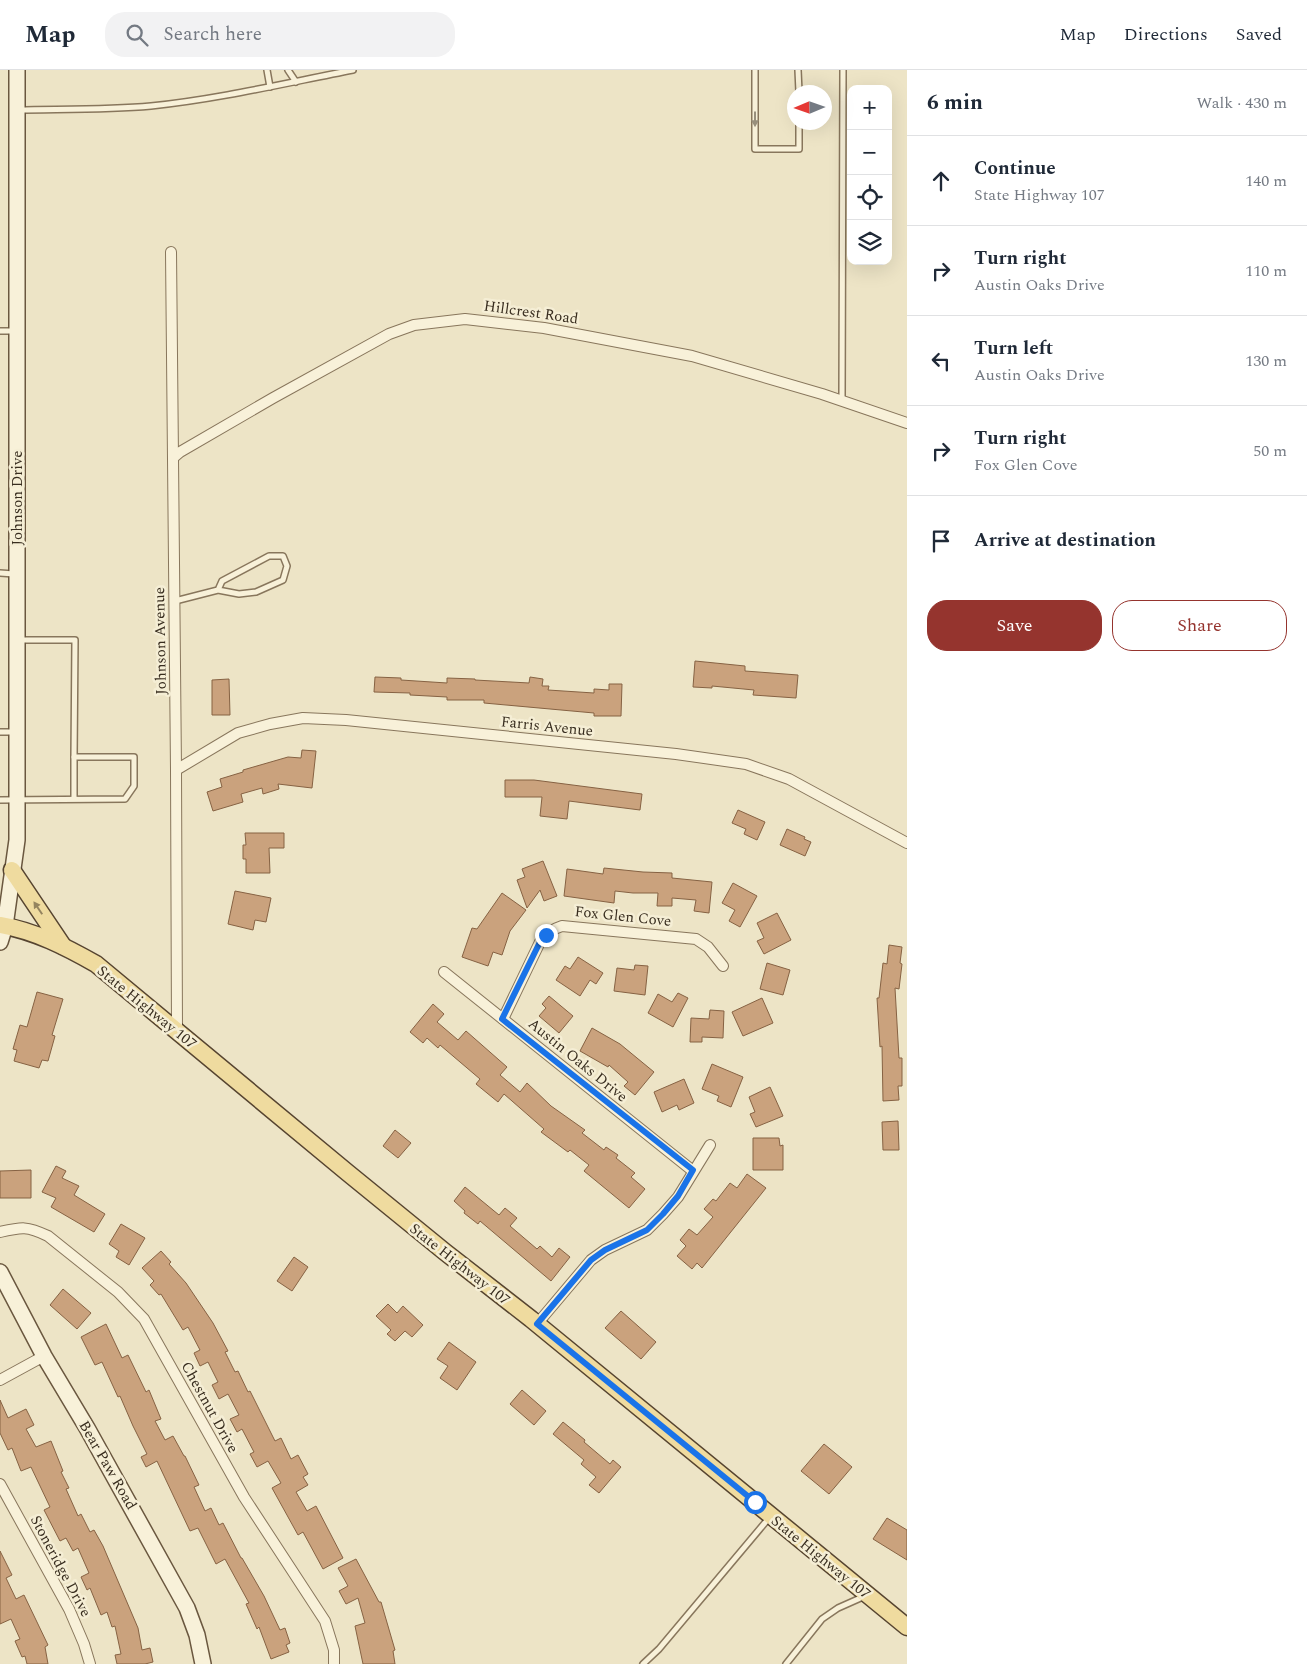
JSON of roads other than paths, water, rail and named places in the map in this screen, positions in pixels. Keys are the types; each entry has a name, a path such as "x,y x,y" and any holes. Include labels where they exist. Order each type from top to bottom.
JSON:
{"main road":[{"path":"12,870 64,946"},
{"name":"State Highway 107","path":"2,925 64,946 96,964 444,1252 537,1324 907,1627"}],"street":[{"name":"Johnson Drive","path":"2,925 16,840 17,799 17,70"},
{"name":"Johnson Avenue","path":"171,252 177,1030"},
{"name":"Hillcrest Road","path":"173,458 180,452 273,398 374,342 414,325 476,319 544,328 701,358 907,423"},
{"name":"Farris Avenue","path":"176,770 238,733 270,724 303,718 346,720 676,754 746,764 789,779 907,843"},
{"path":"0,942 2,925"},
{"name":"Fox Glen Cove","path":"502,1019 540,942 555,928 562,926 696,939 715,954 723,966"},
{"name":"Austin Oaks Drive","path":"444,972 693,1170"},
{"path":"537,1324 591,1260 605,1250 647,1230 663,1214 678,1196 710,1145"},
{"name":"Chestnut Drive","path":"0,1232 20,1227 35,1230 48,1236 118,1292 144,1319 244,1497 325,1621 334,1650 334,1664"},
{"name":"Bear Paw Road","path":"0,1272 44,1356 87,1428 183,1600 197,1635 203,1664"},
{"path":"0,1380 44,1356"},
{"name":"Stoneridge Drive","path":"0,1484 69,1609 84,1644 90,1664"}],"lane":[{"path":"267,70 270,87"},
{"path":"288,70 296,82"},
{"path":"17,110 151,106 270,87 353,70"},
{"path":"755,70 755,149 799,149 799,130"},
{"path":"798,70 799,85"},
{"path":"842,401 843,70"},
{"path":"0,331 17,331"},
{"path":"174,601 218,590 239,594 256,592 283,580 288,566 283,556 269,556 222,581 218,590"},
{"path":"0,573 17,574"},
{"path":"17,640 75,640 74,798"},
{"path":"0,732 17,732"},
{"path":"0,800 125,799 134,786 134,757 74,757"},
{"path":"643,1664 659,1649 771,1516"},
{"path":"786,1664 822,1619 838,1608 868,1594"}]}
